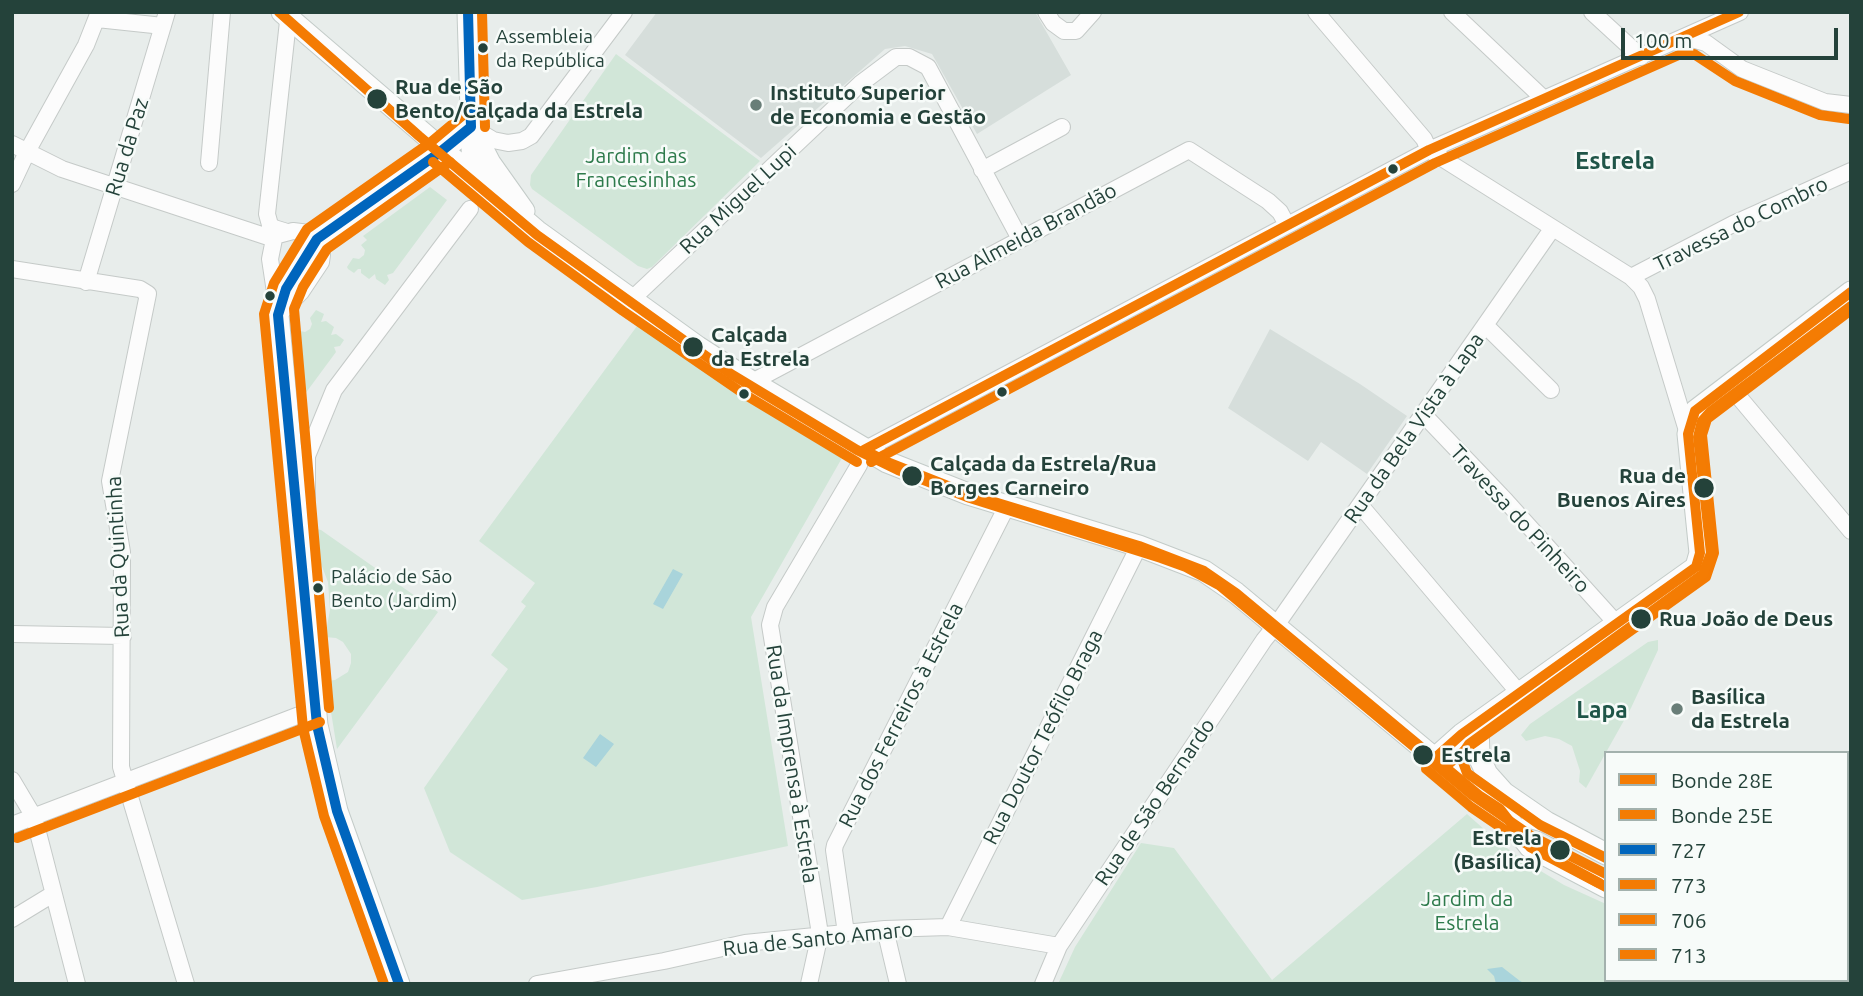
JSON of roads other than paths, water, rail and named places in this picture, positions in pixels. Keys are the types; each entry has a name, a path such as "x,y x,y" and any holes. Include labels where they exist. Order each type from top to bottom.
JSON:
{"street":[{"path":"209,163 222,12"},
{"path":"468,12 473,178"},
{"path":"471,127 500,142 513,143 531,136 624,12"},
{"path":"1046,12 1053,23 1065,31 1076,31 1093,12"},
{"path":"1316,12 1424,139 1429,150 1631,277 1641,287 1688,434 1700,553 1698,563 1692,571 1478,723 1434,758"},
{"path":"1452,12 1544,99"},
{"path":"1592,12 1641,57"},
{"path":"864,450 1429,150 1740,12"},
{"path":"286,14 537,231 631,300 752,382 864,450 905,470 1204,571 1236,593 1434,758 1500,809 1530,847 1604,886"},
{"path":"280,235 279,231 270,225 267,214 286,14"},
{"path":"12,184 86,45 98,16 165,19"},
{"name":"Rua da Paz","path":"86,282 165,19"},
{"path":"1717,52 1713,37 1719,21"},
{"path":"1676,41 1692,38 1706,43 1742,69 1825,102 1851,104"},
{"name":"Rua Miguel Lupi","path":"631,300 860,85 897,57 909,57 928,67 1020,239"},
{"path":"278,314 298,265 317,239 442,151 471,127"},
{"path":"471,127 490,163 537,231"},
{"path":"982,170 1062,127"},
{"path":"12,144 62,170 115,188 280,235 309,233 317,239"},
{"name":"Rua Almeida Brandão","path":"752,382 1189,149 1268,201 1280,212 1287,225"},
{"name":"Travessa do Combro","path":"1631,277 1733,224 1851,171"},
{"path":"307,499 307,456 334,390 470,209"},
{"name":"Rua da Bela Vista à Lapa","path":"1276,626 1552,229"},
{"path":"280,235 270,258 278,314 315,709 337,811 399,984"},
{"path":"12,269 86,282"},
{"name":"Rua da Quintinha","path":"86,282 140,289 148,294 110,481 122,552 121,767 186,984"},
{"path":"1688,434 1695,411 1851,292"},
{"path":"1485,325 1551,390"},
{"path":"1728,384 1851,531"},
{"name":"Travessa do Pinheiro","path":"1423,414 1506,501 1616,624"},
{"name":"Rua da Imprensa à Estrela","path":"820,934 770,625 775,607 859,465 864,450"},
{"path":"1360,505 1520,694"},
{"name":"Rua dos Ferreiros à Estrela","path":"846,933 835,845 1007,506"},
{"name":"Rua Doutor Teófilo Braga","path":"948,927 1139,547"},
{"name":"Rua de São Bernardo","path":"1043,984 1059,946 1276,626"},
{"path":"12,634 123,636"},
{"path":"12,825 315,709"},
{"path":"1478,723 1479,757 1487,774 1504,793 1546,822 1604,852"},
{"path":"12,780 34,817 77,984"},
{"path":"1500,809 1546,822"},
{"path":"12,919 53,894"},
{"name":"Rua de Santo Amaro","path":"537,984 746,943 885,929 948,927 1059,946"},
{"path":"885,929 898,984"},
{"path":"809,984 820,934"}],"water":[{"path":"673,569 683,574 663,609 653,604"},
{"path":"600,734 614,744 596,767 583,758"},
{"path":"1502,967 1526,984 1496,984 1494,976 1487,969"}],"tram line":[{"name":"28E","path":"279,12 419,136 537,235 731,374 857,450 898,470 970,498 1161,558 1186,567 1219,585 1472,795 1533,837 1604,873"},
{"name":"25E","path":"1604,857 1540,825 1467,773 1463,762 1465,750 1469,744 1703,574 1711,553 1698,437 1702,421 1710,412 1851,306"}],"place":[{"name":"Assembleia da República","path":"483,48"},
{"name":"Rua de São Bento/Calçada da Estrela","path":"377,99"},
{"name":"Instituto Superior de Economia e Gestão","path":"756,105"},
{"name":"Calçada da Estrela","path":"693,347"},
{"name":"Calçada da Estrela/Rua Borges Carneiro","path":"912,476"},
{"name":"Rua de Buenos Aires","path":"1704,488"},
{"name":"Palácio de São Bento (Jardim)","path":"318,588"},
{"name":"Rua João de Deus","path":"1641,619"},
{"name":"Basílica da Estrela","path":"1677,709"},
{"name":"Estrela","path":"1423,755"},
{"name":"Estrela (Basílica)","path":"1560,850"}],"district":[{"name":"Estrela","path":"1615,161"},
{"name":"Lapa","path":"1602,710"}],"park label":[{"name":"Jardim das Francesinhas","path":"636,168"},
{"name":"Jardim da Estrela","path":"1467,911"}]}
